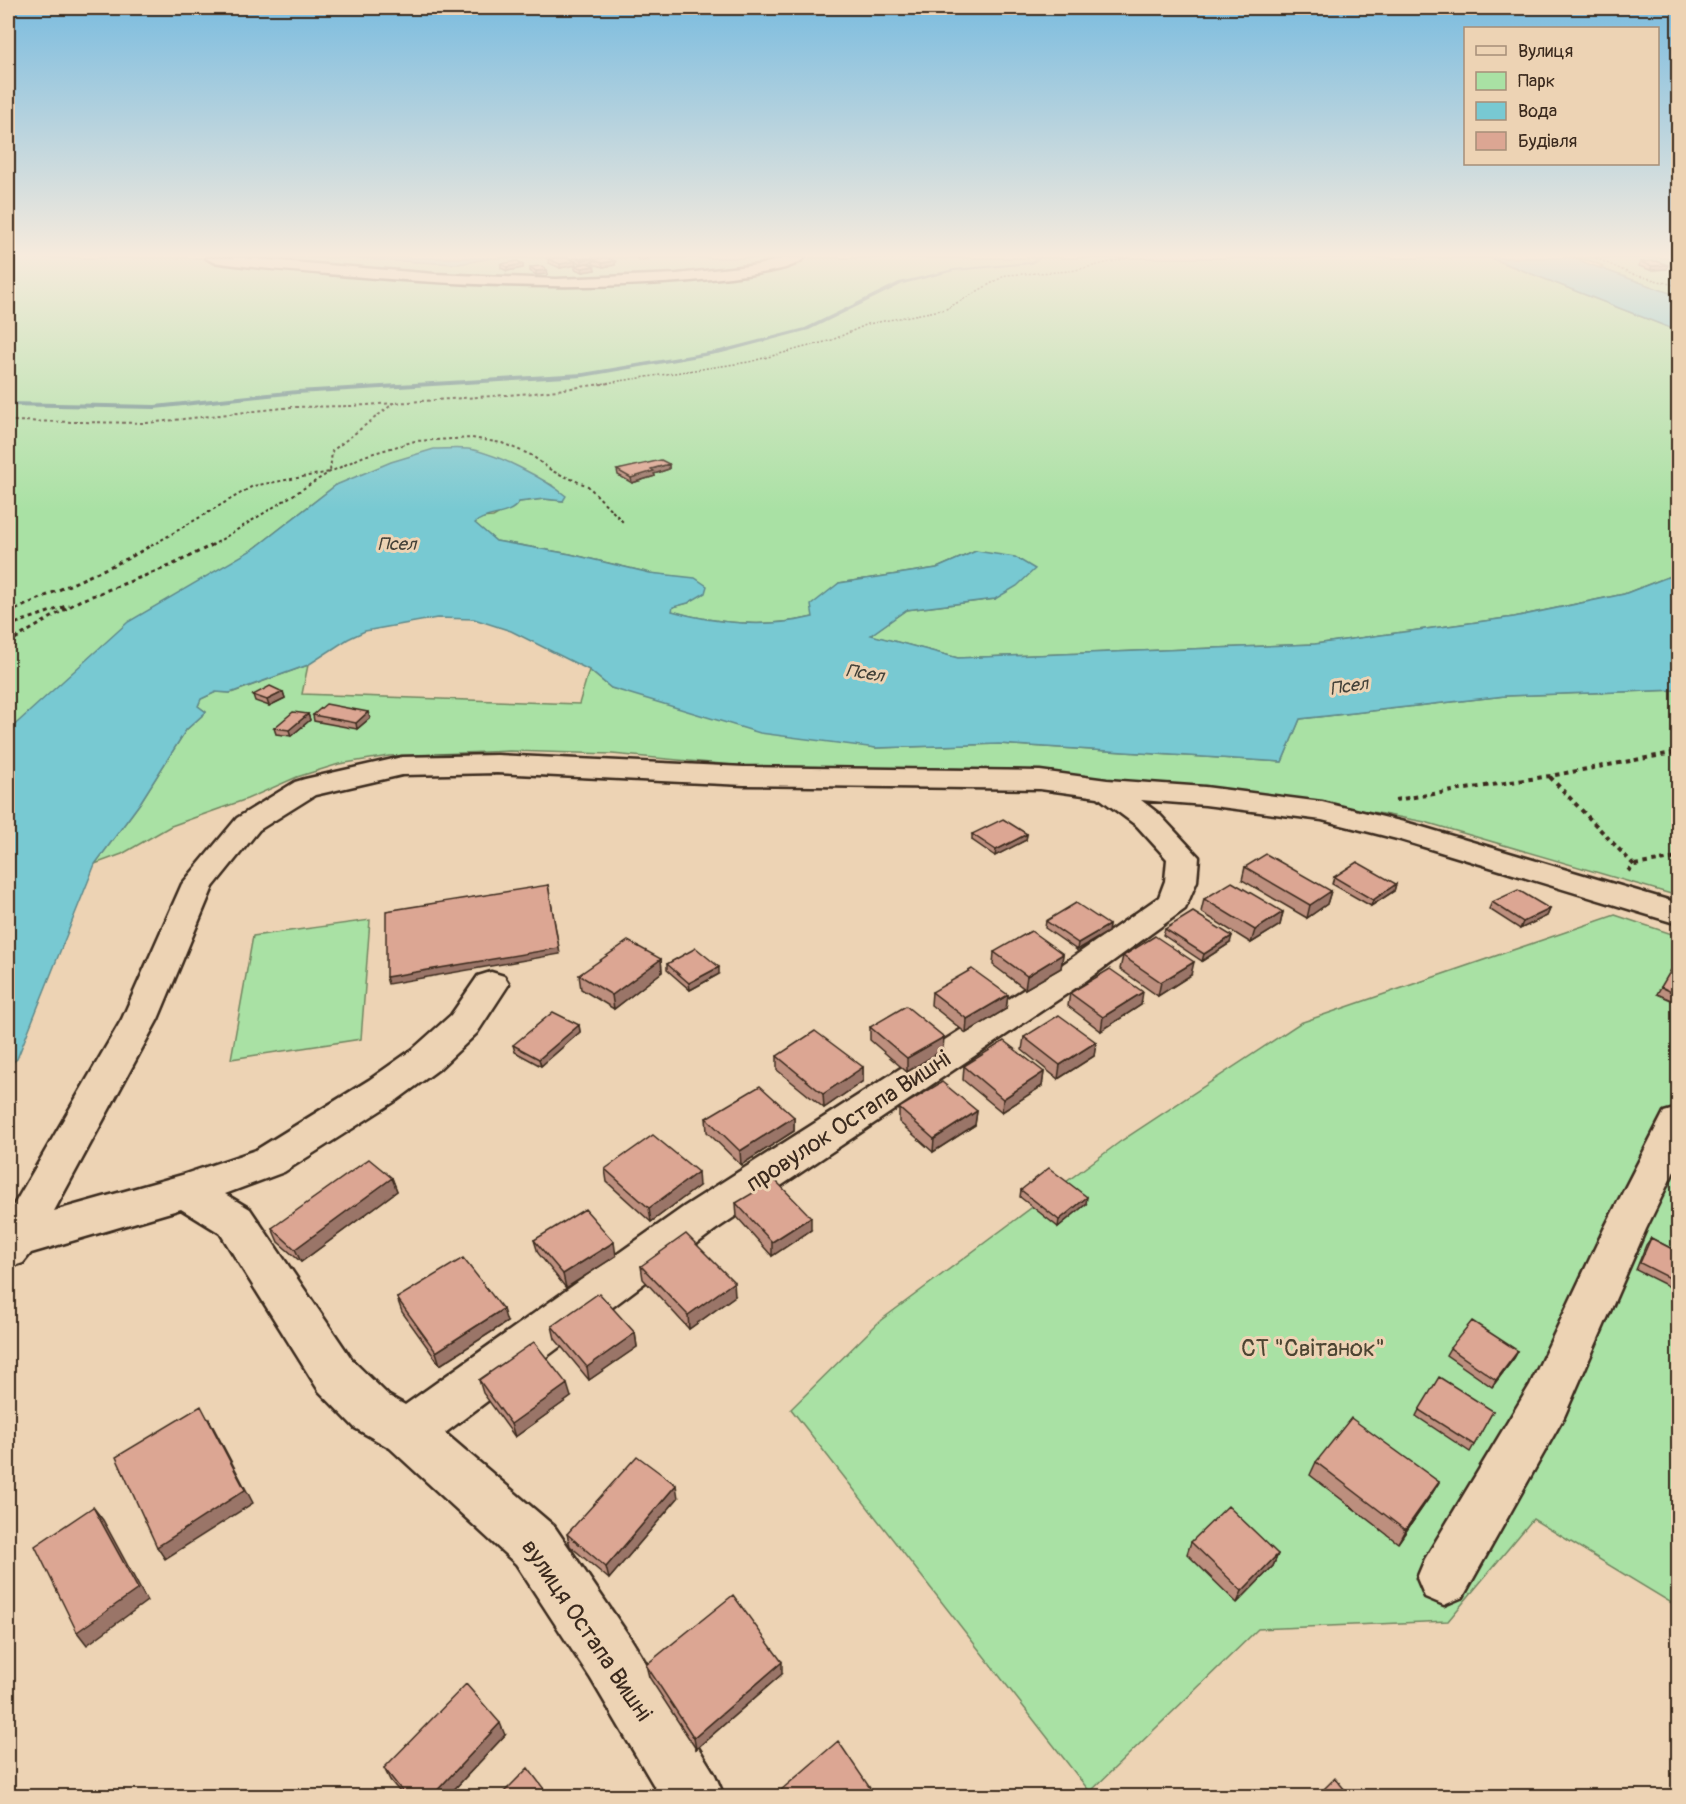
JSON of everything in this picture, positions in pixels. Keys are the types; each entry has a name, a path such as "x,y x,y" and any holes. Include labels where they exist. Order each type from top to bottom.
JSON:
{"street":[{"path":"12,1244 140,1019 198,884 248,824 305,788 402,766 497,764 744,777 1040,780 1107,789 1205,796 1322,811 1412,833 1678,914"},
{"name":"провулок Остапа Вишні","path":"407,1432 700,1218 1068,977 1173,902 1181,881 1183,858 1148,820 1107,789"},
{"path":"12,1244 186,1191 270,1161 383,1090 426,1059 464,1024 490,984"},
{"path":"1444,1578 1547,1401 1625,1229 1678,1124"},
{"name":"вулиця Остапа Вишні","path":"186,1191 235,1221 336,1376 372,1412 407,1432 535,1545 611,1659 694,1797"}],"path":[{"path":"8,421 147,423 292,407 394,403 534,393 749,362 824,342"},
{"path":"330,472 332,451 394,403"},
{"path":"8,626 170,566 222,540 330,472 364,456 415,441 472,438 502,443 531,455 552,471 588,486 623,522"},
{"path":"8,613 131,556 253,486 330,472"},
{"path":"8,643 79,601"},
{"path":"1391,801 1550,776 1678,752"},
{"path":"1550,776 1634,865"},
{"path":"1605,891 1634,865 1678,858"}],"green space":[{"path":"8,342 1678,342 1678,573 1624,594 1514,617 1315,644 958,658 870,635 906,610 995,599 976,551 937,568 839,583 813,617 778,623 724,622 671,611 673,607 688,603 650,573 570,554 496,541 474,523 480,518 493,517 519,502 544,499 563,501 552,485 529,474 336,485 255,548 8,731"},
{"path":"308,665 302,694 579,704 589,670 611,688 876,748 999,744 1282,762 1300,719 1505,696 1678,690 1678,893 1671,894 1425,822 1319,802 1015,769 744,766 612,754 510,751 389,756 339,764 297,777 247,799 171,826 122,854 95,864 140,803 186,730 206,712 198,706 201,699 216,692 231,693"},
{"name":"СТ \"Світанок\"","path":"1615,915 1678,936 1678,1607 1533,1519 1448,1621 1258,1629 1090,1792 791,1409 881,1320 1121,1141 1300,1023"},
{"path":"370,920 361,1039 231,1059 253,936"}],"water":[{"name":"Псел","path":"434,449 479,451 533,474 566,496 563,501 544,499 519,502 510,510 485,517 475,523 496,541 570,554 650,573 695,578 707,586 705,593 688,603 673,607 672,611 706,619 742,623 778,623 813,617 811,605 839,583 937,568 976,551 1015,557 1035,569 1017,586 995,599 906,610 871,635 958,658 1315,644 1514,617 1624,594 1678,573 1678,651 1676,653 1678,656 1678,690 1505,696 1300,719 1282,762 999,744 876,748 760,733 611,688 589,670 511,631 474,619 437,618 365,631 348,639 308,665 230,693 216,692 201,699 198,706 206,712 186,730 140,803 95,864 17,1059 8,1066 8,731 128,622 255,548 336,485 391,462"}],"building":[{"path":"661,460 669,464 631,478 617,470"},
{"path":"270,686 283,692 267,700 253,695"},
{"path":"326,704 368,712 356,723 313,715"},
{"path":"293,712 308,714 289,730 274,728"},
{"path":"1003,819 1027,834 996,850 972,834"},
{"path":"1266,854 1331,891 1310,905 1245,867"},
{"path":"1357,862 1396,884 1373,900 1334,877"},
{"path":"1232,882 1283,912 1255,930 1204,899"},
{"path":"548,885 559,948 386,977 386,911"},
{"path":"1518,890 1550,909 1523,922 1492,902"},
{"path":"1076,903 1109,925 1078,943 1046,921"},
{"path":"1193,912 1232,936 1204,954 1165,929"},
{"path":"1031,931 1063,954 1027,976 994,952"},
{"path":"1155,936 1194,962 1161,982 1123,956"},
{"path":"628,941 661,959 612,995 579,975"},
{"path":"696,948 719,967 689,983 667,964"},
{"path":"972,969 1008,995 967,1019 932,992"},
{"path":"1110,969 1143,992 1103,1017 1070,993"},
{"path":"1671,970 1678,973 1678,995 1661,987"},
{"path":"906,1006 944,1037 907,1058 870,1027"},
{"path":"553,1012 579,1025 539,1059 513,1045"},
{"path":"1059,1015 1096,1042 1060,1065 1024,1037"},
{"path":"815,1031 863,1067 823,1094 777,1056"},
{"path":"1004,1041 1044,1072 1003,1099 964,1066"},
{"path":"942,1082 977,1111 934,1139 899,1108"},
{"path":"760,1086 794,1117 740,1151 706,1118"},
{"path":"653,1135 698,1172 649,1208 605,1169"},
{"path":"369,1159 392,1178 295,1249 272,1228"},
{"path":"1049,1168 1087,1197 1059,1220 1021,1190"},
{"path":"775,1180 811,1217 772,1242 736,1203"},
{"path":"585,1209 614,1242 563,1274 534,1240"},
{"path":"686,1234 734,1282 688,1315 641,1266"},
{"path":"1651,1238 1678,1252 1678,1282 1640,1263"},
{"path":"463,1258 503,1309 436,1352 397,1298"},
{"path":"599,1293 635,1333 587,1367 552,1326"},
{"path":"1472,1321 1518,1351 1496,1380 1450,1348"},
{"path":"534,1342 567,1384 511,1424 479,1380"},
{"path":"1439,1377 1493,1411 1474,1445 1419,1410"},
{"path":"201,1406 245,1490 157,1547 116,1457"},
{"path":"1351,1418 1439,1482 1405,1530 1316,1462"},
{"path":"637,1456 676,1485 606,1567 567,1534"},
{"path":"1228,1506 1278,1554 1242,1591 1191,1542"},
{"path":"93,1507 138,1589 77,1632 35,1546"},
{"path":"733,1595 782,1662 694,1738 646,1665"},
{"path":"466,1684 500,1723 431,1797 407,1797 384,1768"},
{"path":"838,1741 876,1797 774,1797 774,1796"},
{"path":"528,1768 550,1797 499,1797"},
{"path":"1335,1778 1351,1797 1316,1797"}],"waterway":[{"path":"8,404 155,407 297,392 583,375 720,352 757,342"}]}
